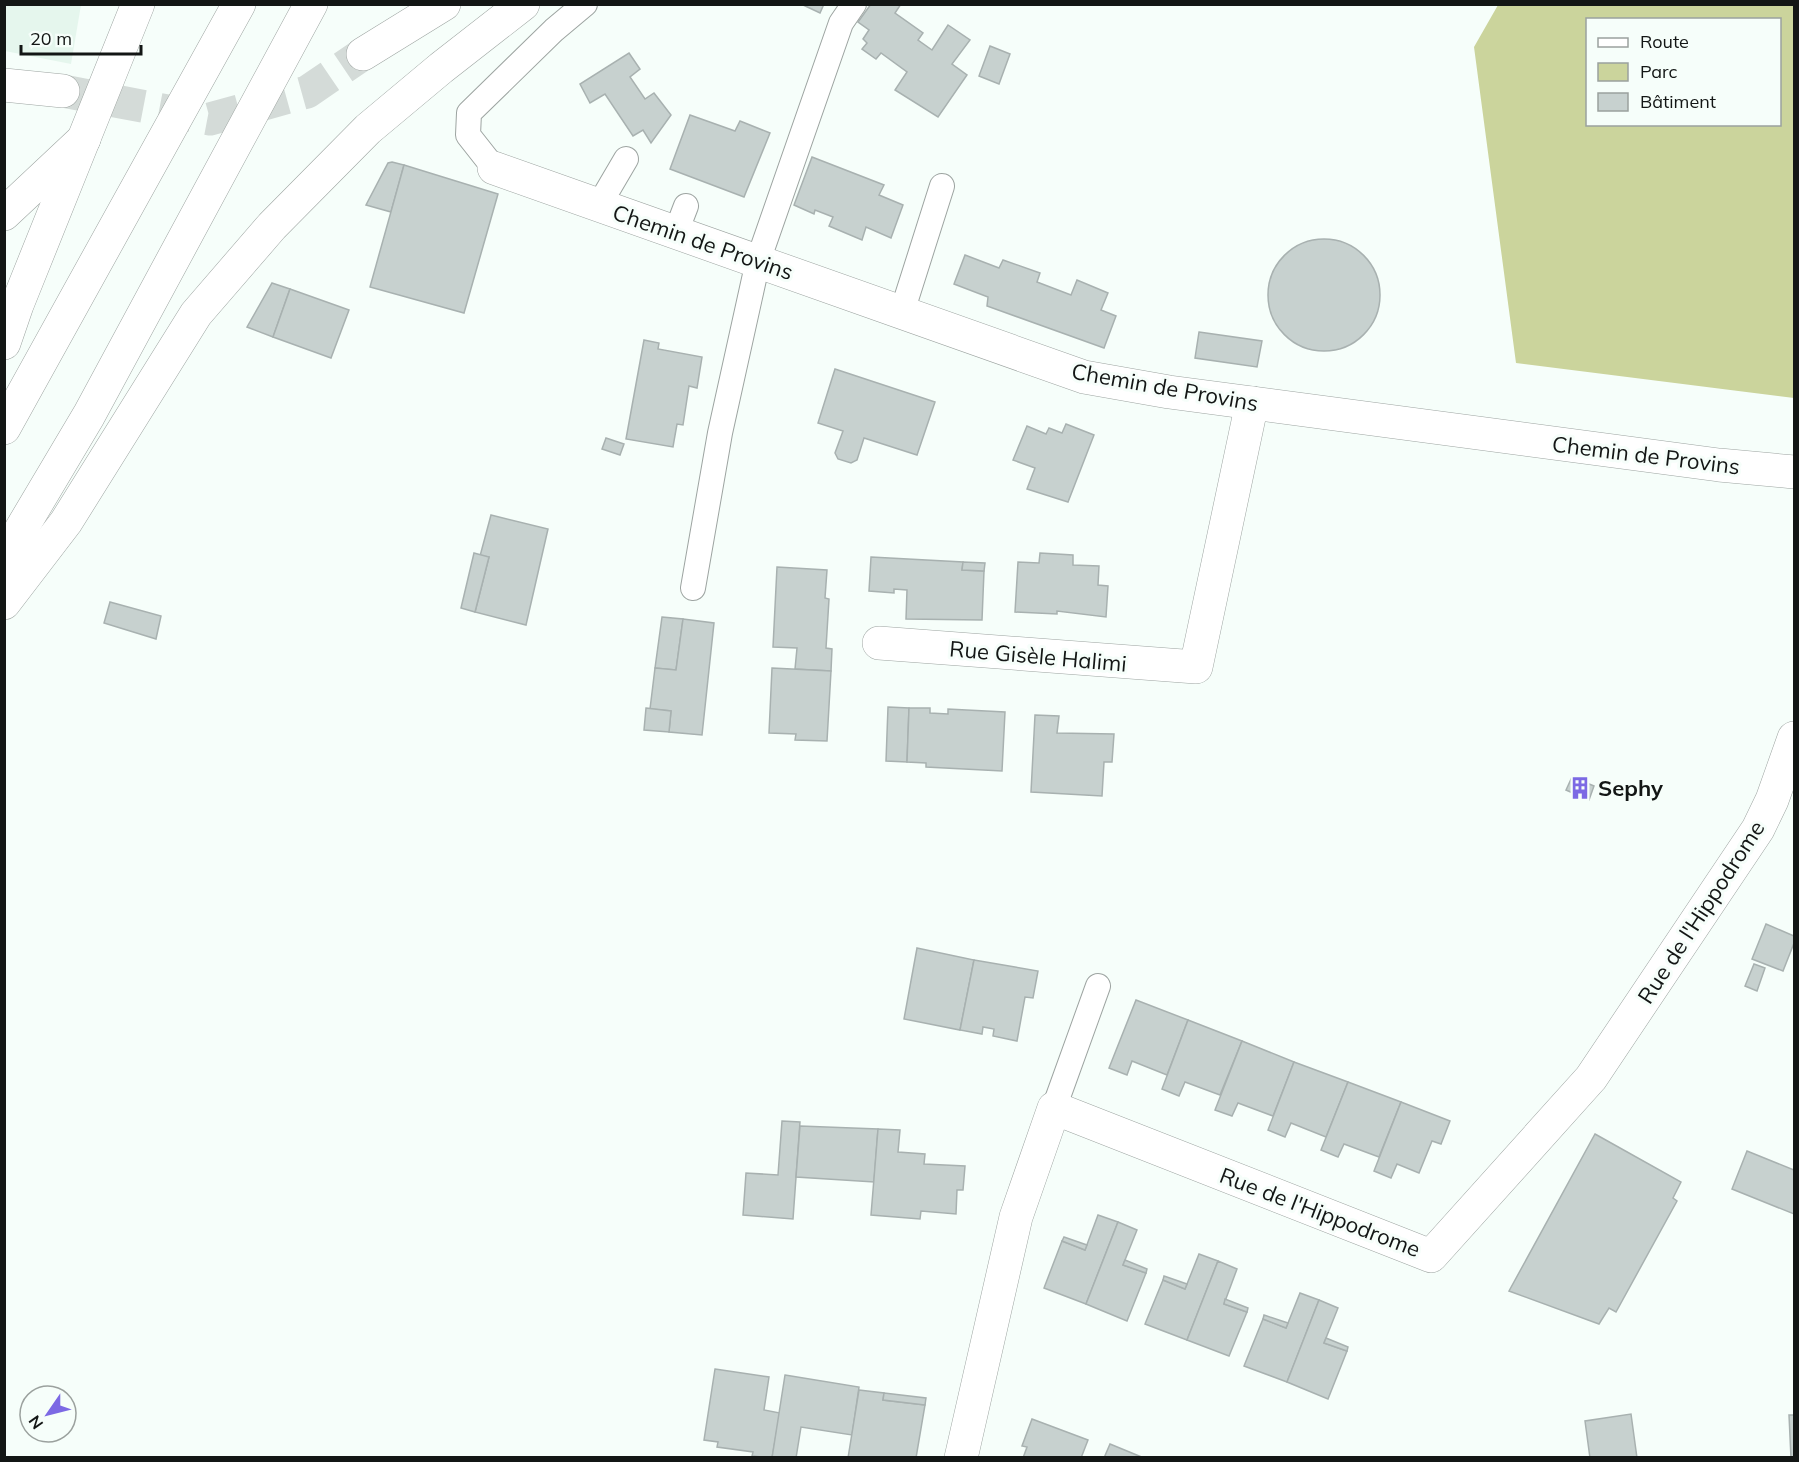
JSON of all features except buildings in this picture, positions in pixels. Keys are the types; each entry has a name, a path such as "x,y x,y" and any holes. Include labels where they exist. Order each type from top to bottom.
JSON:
{"main road":[{"path":"4,343 17,305 138,4"},
{"path":"4,428 239,4"},
{"path":"4,558 89,415 312,4"},
{"path":"363,54 444,4"},
{"path":"4,603 66,522 196,314 272,226 368,129 523,4"},
{"path":"4,86 63,91"},
{"path":"6,211 84,139"},
{"name":"Chemin de Provins","path":"494,168 599,205 681,219 758,261 1084,377 1252,403 1719,465 1794,472"},
{"name":"Rue Gisèle Halimi","path":"879,643 1196,667 1252,403"},
{"name":"Rue de l'Hippodrome","path":"1054,1108 1431,1256 1591,1078 1758,829 1772,800 1794,738"},
{"path":"961,1458 1016,1217 1054,1108"}],"lane":[{"path":"494,168 468,135 469,112 554,30 585,4"},
{"path":"693,588 720,433 758,261 841,23 854,4"},
{"path":"599,205 627,159"},
{"path":"902,312 942,186"},
{"path":"1054,1108 1098,986"}],"shaded area":[{"path":"4,5 81,5 71,64 5,51"}],"green space":[{"path":"1498,5 1794,5 1794,398 1516,363 1474,47"}],"tunnel":[{"path":"63,91 210,119 307,92 363,54"}],"place":[{"name":"Sephy","path":"1580,788"}]}
